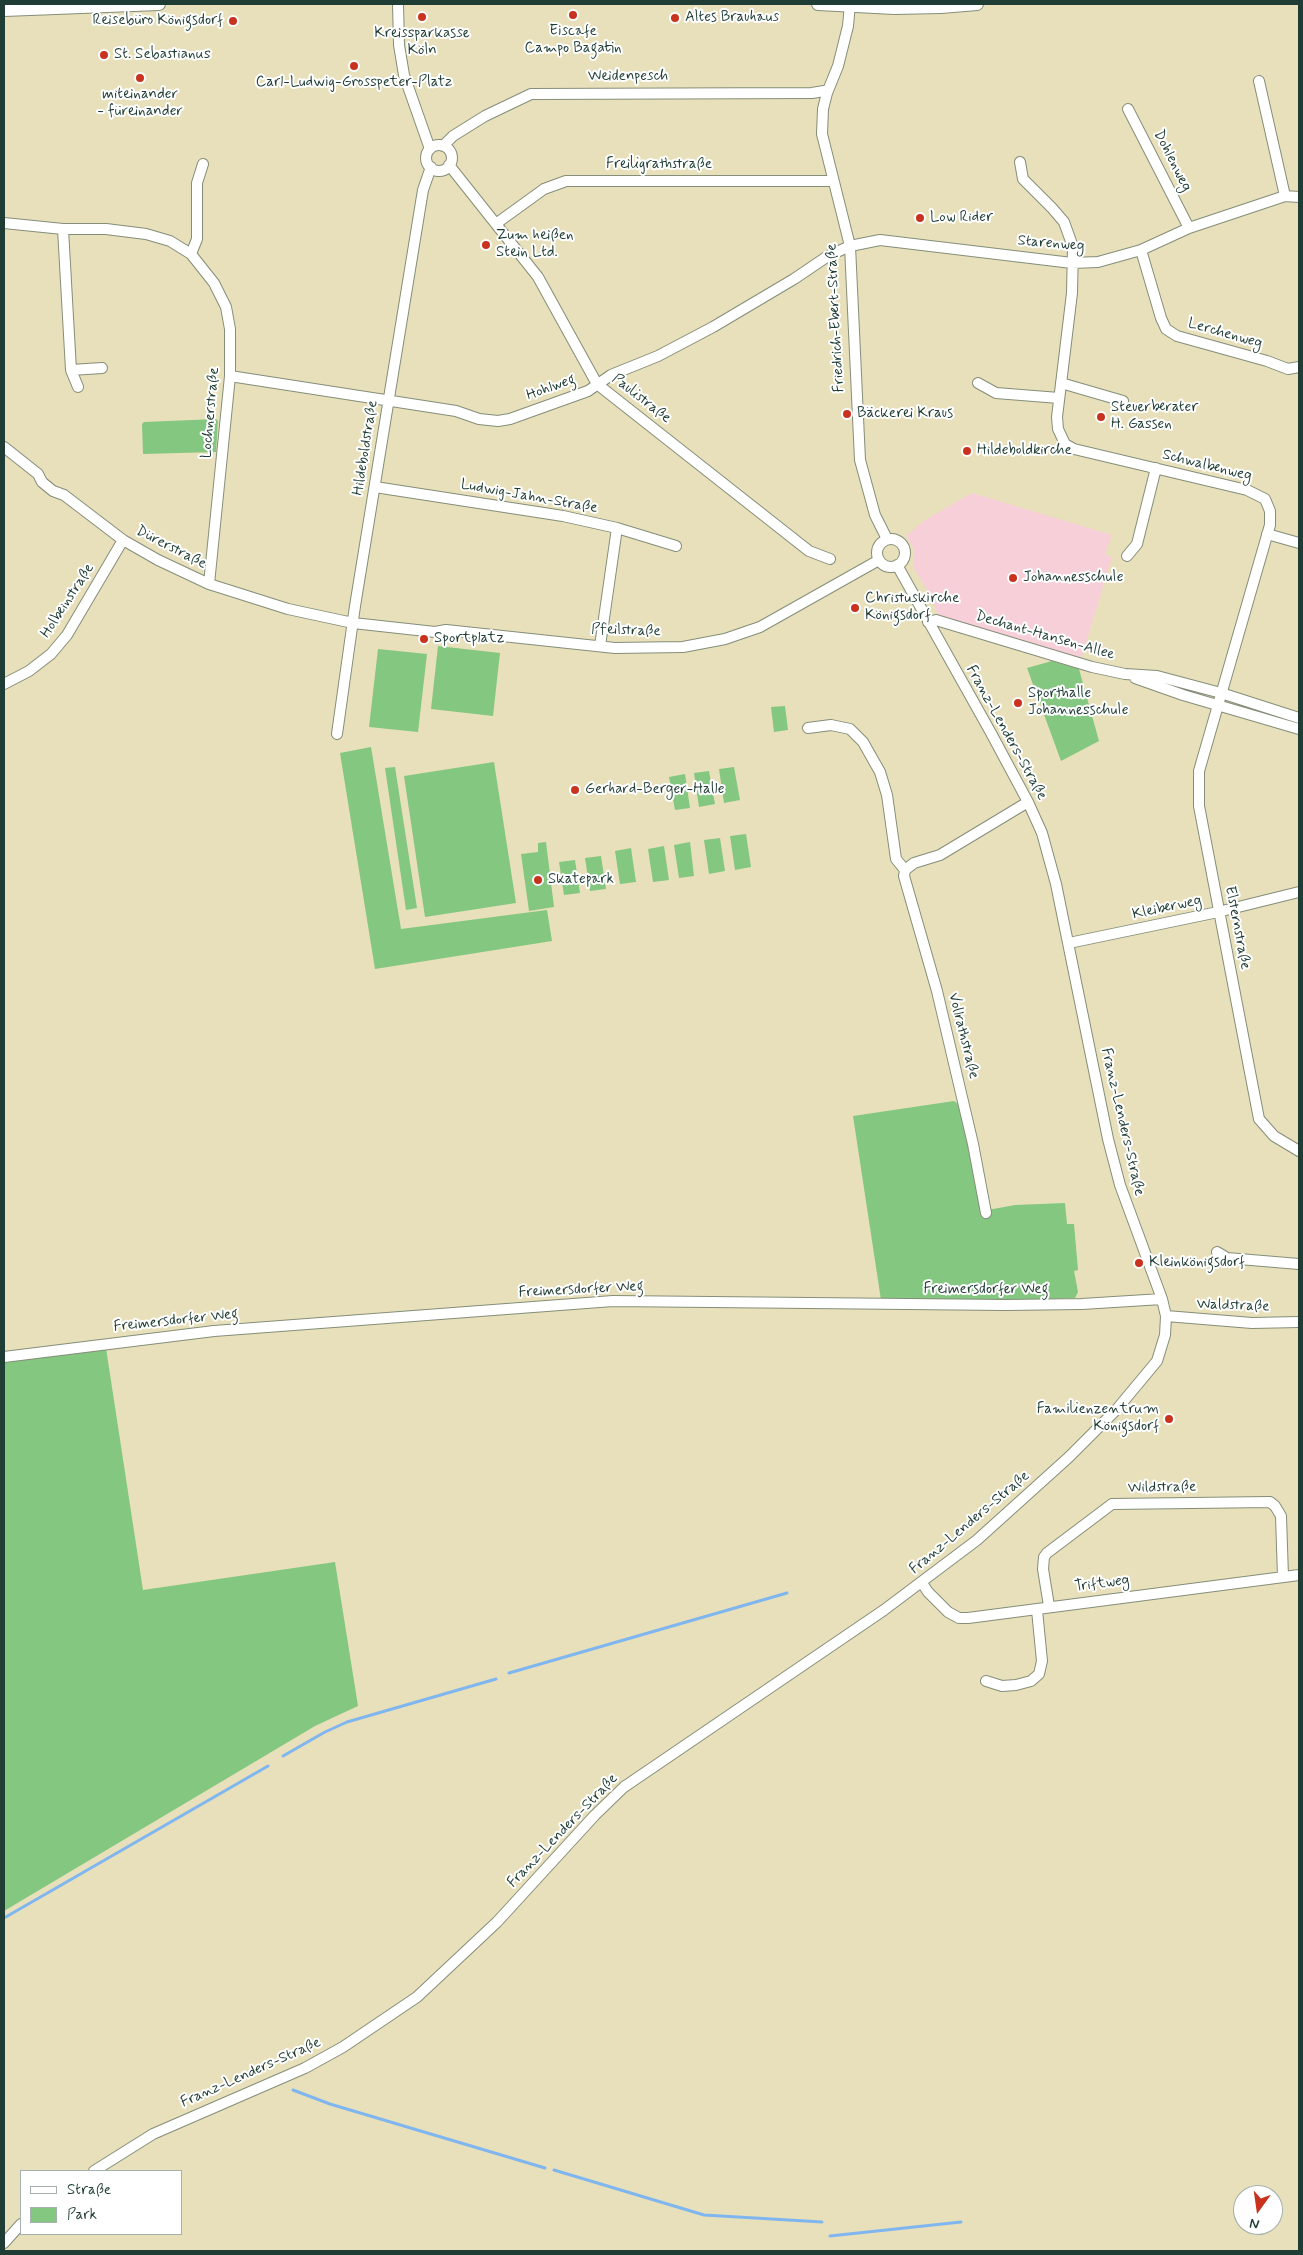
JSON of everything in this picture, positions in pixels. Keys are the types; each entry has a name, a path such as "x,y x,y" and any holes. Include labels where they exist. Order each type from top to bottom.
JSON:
{"main road":[{"path":"4,10 159,4"},
{"path":"818,4 941,7 977,4"}],"street":[{"path":"398,4 399,45 404,75 430,149 427,160 431,167 442,170 449,165"},
{"name":"Friedrich-Ebert-Straße","path":"850,5 848,26 838,66 827,92 823,109 822,134 850,246 860,460 875,515 887,540"},
{"path":"1259,81 1285,196"},
{"name":"Weidenpesch","path":"443,146 454,136 485,116 532,94 570,92 827,92"},
{"name":"Dohlenweg","path":"1128,109 1188,228"},
{"path":"430,149 436,145 443,146"},
{"name":"Paulistraße","path":"443,146 451,154 449,165 538,277 598,384 809,551 830,559"},
{"name":"Schwalbenweg","path":"1020,162 1023,179 1064,222 1073,247 1072,293 1059,398 1058,429 1065,444 1074,449 1222,483 1258,494 1265,499 1270,511 1268,534 1221,693"},
{"path":"191,254 197,239 197,183 203,164"},
{"name":"Hildeboldstraße","path":"337,734 353,623 423,190 431,167"},
{"name":"Freiligrathstraße","path":"497,223 544,189 566,181 833,181"},
{"name":"Starenweg","path":"850,246 880,240 1072,263 1098,262 1141,250 1188,228 1285,196 1299,197"},
{"name":"Lochnerstraße","path":"4,223 64,230 106,229 146,234 170,240 191,254 204,269 226,307 230,329 230,376 209,584"},
{"path":"64,230 72,370 78,387"},
{"name":"Hohlweg","path":"230,376 456,411 479,419 498,421 510,419 571,397 598,384 611,375 658,356 713,327 794,279 828,256 850,246"},
{"name":"Lerchenweg","path":"1141,250 1166,329 1177,336 1288,369 1299,367"},
{"path":"72,370 102,368"},
{"path":"978,383 996,393 1059,398"},
{"path":"1061,383 1123,401"},
{"name":"Dürerstraße","path":"4,447 38,474 42,482 53,491 64,495 122,540 209,584 288,609 353,623"},
{"path":"1127,556 1137,544 1156,468"},
{"name":"Ludwig-Jahn-Straße","path":"375,487 550,513 617,528 676,546"},
{"path":"600,646 617,528"},
{"path":"1268,534 1299,543"},
{"name":"Holbeinstraße","path":"4,684 29,672 51,654 68,635 122,540"},
{"path":"887,540 896,540 904,550 903,559 897,565 885,565 879,560 878,548 887,540"},
{"name":"Pfeilstraße","path":"353,623 435,632 446,630 600,646 648,649 682,647 733,637 771,622 879,560"},
{"name":"Franz-Lenders-Straße","path":"96,2170 153,2134 305,2068 343,2047 417,1997 497,1922 595,1815 624,1787 922,1583 1020,1504 1117,1409 1157,1360 1165,1335 1166,1316 1162,1298 1120,1185 1108,1140 1069,943 1042,833 1028,802 897,565"},
{"name":"Dechant-Hansen-Allee","path":"928,622 936,620 1092,667 1125,674 1183,695 1299,729"},
{"name":"Dechant-Hansen-Allee","path":"1125,674 1157,676 1221,693 1299,718"},
{"name":"Elsternstraße","path":"1221,693 1199,771 1199,806 1218,912 1260,1119 1274,1136 1299,1152"},
{"name":"Vollrathstraße","path":"808,728 831,725 850,729 863,742 880,772 887,795 896,859 905,870 904,882 937,991 961,1089 986,1213"},
{"path":"905,870 914,863 940,855 1028,802"},
{"name":"Kleiberweg","path":"1069,943 1218,912 1299,892"},
{"path":"1217,1252 1227,1258 1299,1264"},
{"name":"Freimersdorfer Weg","path":"4,1357 204,1332 614,1301 1005,1305 1082,1304 1162,1298"},
{"name":"Waldstraße","path":"1166,1316 1242,1323 1299,1322"},
{"name":"Wildstraße","path":"1049,1606 1043,1569 1044,1557 1054,1547 1112,1504 1270,1502 1276,1506 1281,1516 1284,1577"},
{"name":"Triftweg","path":"922,1583 936,1602 959,1618 968,1618 1299,1575"},
{"path":"986,1681 1002,1686 1016,1685 1031,1681 1039,1674 1042,1661 1037,1610"},
{"path":"4,2243 20,2225"}],"shaded area":[{"name":"Johannesschule","path":"972,493 1112,535 1105,554 1112,557 1081,659 938,616 932,599 914,568 914,549 906,536 925,520"}],"green space":[{"path":"216,419 218,421 216,452 143,454 142,424 144,422"},
{"path":"438,646 500,653 493,716 431,709"},
{"path":"378,649 427,654 418,732 369,727"},
{"path":"1052,661 1079,669 1099,741 1061,761 1027,668"},
{"path":"785,706 788,730 774,732 771,707"},
{"path":"371,747 401,929 547,910 552,941 375,969 340,753"},
{"path":"494,762 516,903 425,917 404,776"},
{"path":"395,767 417,908 406,910 385,768"},
{"path":"734,767 740,800 724,803 719,769"},
{"path":"709,771 715,804 699,807 694,773"},
{"path":"685,774 690,808 675,810 669,777"},
{"path":"746,834 751,867 735,870 730,836"},
{"path":"720,838 725,871 709,874 704,840"},
{"name":"Skatepark","path":"546,842 554,907 529,911 521,854 538,852 538,843"},
{"path":"690,842 694,876 679,878 674,845"},
{"path":"664,846 669,880 653,882 648,849"},
{"path":"631,848 636,882 620,884 615,851"},
{"path":"601,856 606,889 590,891 585,858"},
{"path":"575,860 580,893 564,895 559,862"},
{"path":"954,1101 960,1105 982,1211 1015,1205 1065,1203 1067,1224 1074,1224 1078,1270 1074,1271 1078,1292 1075,1298 1000,1301 881,1300 853,1116"},
{"path":"106,1348 143,1590 335,1562 358,1706 315,1726 4,1911 4,1361"}],"waterway":[{"path":"509,1673 787,1593"},
{"path":"283,1756 347,1722 496,1679"},
{"path":"4,1918 268,1766"},
{"path":"293,2090 330,2104 545,2168"},
{"path":"554,2170 704,2215 822,2222"},
{"path":"830,2236 961,2222"}],"place":[{"name":"Eiscafe Campo Bagatin","path":"573,15"},
{"name":"Kreissparkasse Köln","path":"422,17"},
{"name":"Altes Brauhaus","path":"675,18"},
{"name":"Reisebüro Königsdorf","path":"233,21"},
{"name":"St. Sebastianus","path":"104,55"},
{"name":"Carl-Ludwig-Grosspeter-Platz","path":"354,66"},
{"name":"miteinander - füreinander","path":"140,78"},
{"name":"Low Rider","path":"920,218"},
{"name":"Zum heißen Stein Ltd.","path":"486,245"},
{"name":"Bäckerei Kraus","path":"847,414"},
{"name":"Steuerberater H. Gassen","path":"1101,417"},
{"name":"Hildeboldkirche","path":"967,451"},
{"name":"Johannesschule","path":"1013,578"},
{"name":"Christuskirche Königsdorf","path":"855,608"},
{"name":"Sportplatz","path":"424,639"},
{"name":"Sporthalle Johannesschule","path":"1018,703"},
{"name":"Gerhard-Berger-Halle","path":"575,790"},
{"name":"Skatepark","path":"538,880"},
{"name":"Kleinkönigsdorf","path":"1139,1263"},
{"name":"Familienzentrum Königsdorf","path":"1169,1419"}]}
